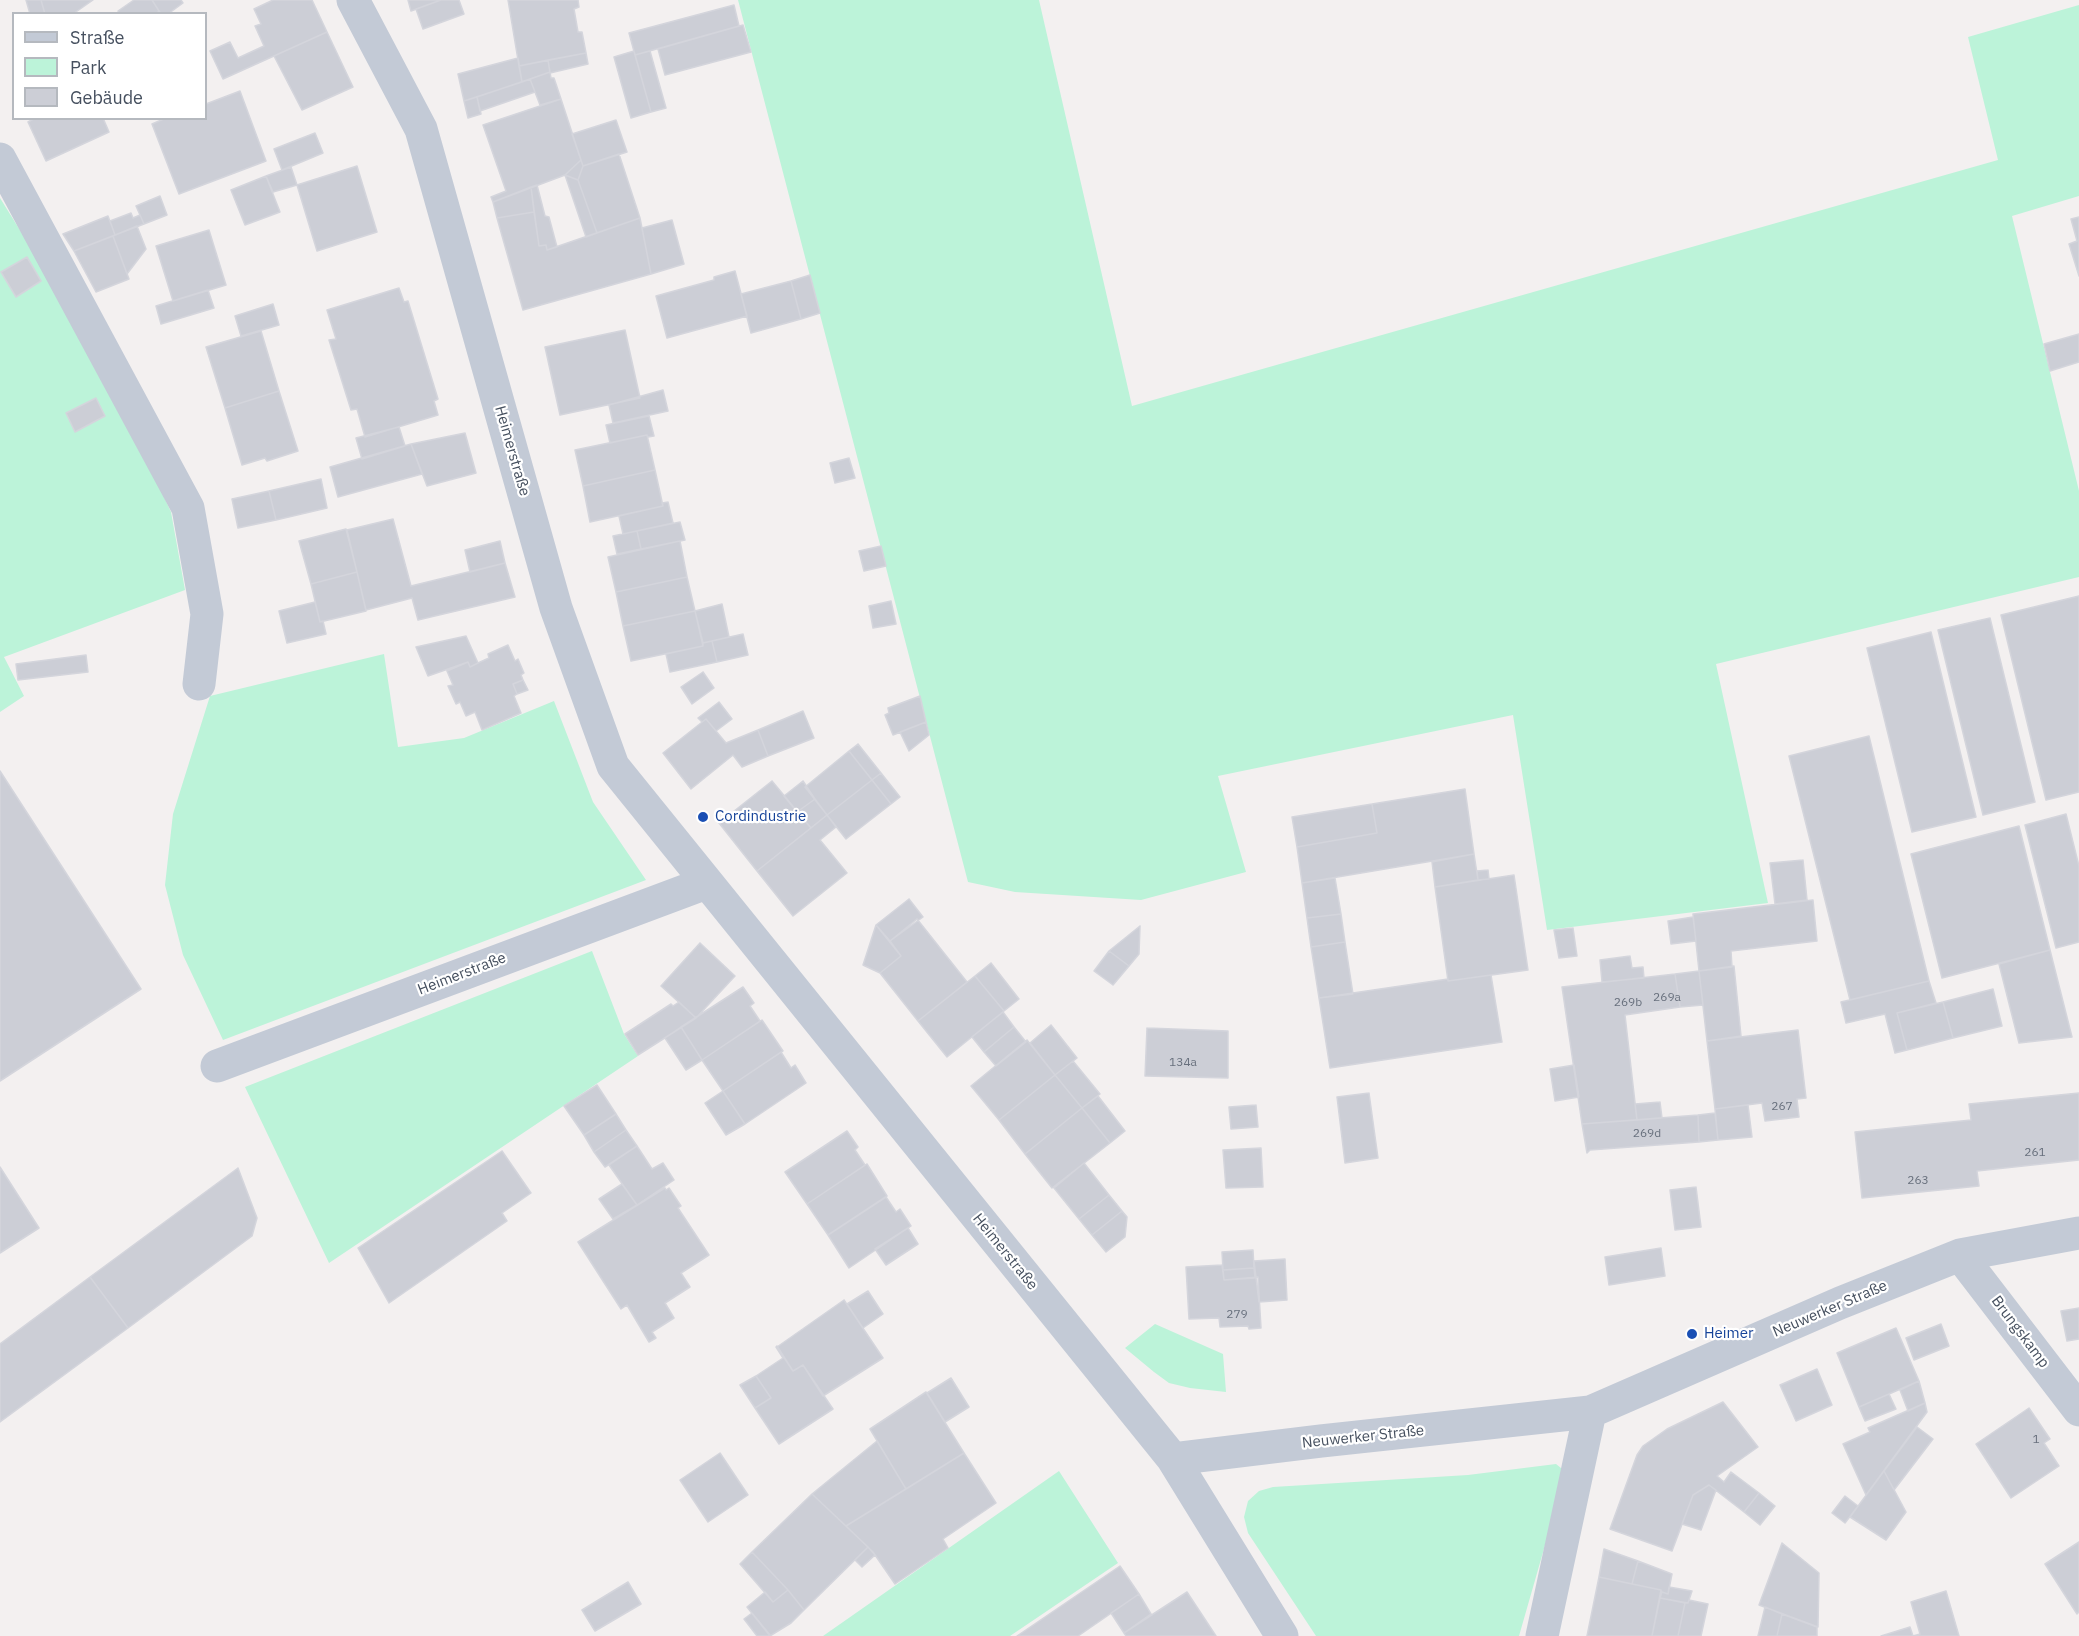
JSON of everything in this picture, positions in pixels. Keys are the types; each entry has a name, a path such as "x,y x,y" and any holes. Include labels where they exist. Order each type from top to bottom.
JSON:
{"street":[{"name":"Heimerstraße","path":"353,0 421,129 556,608 613,766 1173,1459 1281,1636"},
{"path":"0,159 188,508 207,614 199,684"},
{"name":"Heimerstraße","path":"217,1066 706,883"},
{"name":"Neuwerker Straße","path":"1173,1459 1590,1412 1840,1303 1960,1255 2079,1233"},
{"name":"Brungskamp","path":"1960,1255 2079,1410"},
{"path":"1542,1636 1590,1412"}],"green space":[{"path":"738,0 1039,0 1132,406 1998,160 1968,37 2079,5 2079,196 2012,216 2079,491 2079,577 1716,664 1768,903 1547,930 1513,715 1218,776 1246,872 1141,900 1015,892 968,882"},
{"path":"0,198 100,359 171,512 185,590 4,657 24,696 0,712"},
{"path":"384,654 398,747 464,738 554,701 593,802 646,880 223,1040 183,955 165,885 173,814 210,696"},
{"path":"592,951 624,1034 638,1056 329,1263 245,1087"},
{"path":"1155,1324 1223,1354 1226,1392 1169,1383 1125,1348"},
{"path":"1556,1464 1566,1472 1519,1636 1316,1636 1248,1533 1244,1517 1248,1501 1259,1491 1273,1487 1468,1475"},
{"path":"1059,1471 1118,1563 1010,1636 823,1636"}],"building":[{"path":"26,0 41,0 44,12 29,12"},
{"path":"41,0 93,0 76,12 44,12"},
{"path":"134,0 152,0 159,11 119,12"},
{"path":"152,0 181,0 183,3 171,12 160,12"},
{"path":"273,0 312,0 327,32 223,79 210,51 230,42 238,58 264,46 255,26 261,24 254,9"},
{"path":"408,0 441,0 411,11"},
{"path":"441,0 459,0 464,14 423,29 416,9"},
{"path":"508,0 578,0 579,7 574,9 578,32 582,32 586,53 519,66"},
{"path":"734,5 739,26 635,55 629,33"},
{"path":"743,25 751,52 665,75 658,49"},
{"path":"327,32 353,87 302,110 274,56"},
{"path":"634,51 651,112 631,118 614,57"},
{"path":"650,51 666,108 651,112 635,55"},
{"path":"586,53 588,64 550,73 548,60"},
{"path":"518,58 522,82 464,101 458,74"},
{"path":"548,60 550,72 522,82 519,66"},
{"path":"550,72 561,99 540,105 530,79"},
{"path":"530,79 535,92 480,111 477,97"},
{"path":"240,91 266,161 179,194 152,124 161,120 207,120 207,104"},
{"path":"477,97 481,114 468,118 464,101"},
{"path":"561,99 581,160 565,175 493,202 491,197 506,191 483,125"},
{"path":"32,120 104,120 109,132 46,161 28,122"},
{"path":"616,120 627,152 583,166 572,134"},
{"path":"315,133 323,153 282,170 274,149"},
{"path":"619,154 640,218 597,233 578,180 583,166"},
{"path":"581,160 583,166 578,180 565,175"},
{"path":"357,166 377,232 317,251 297,185"},
{"path":"291,167 297,185 273,192 266,176"},
{"path":"565,175 578,180 597,233 586,237"},
{"path":"266,176 280,212 245,225 231,190"},
{"path":"537,185 545,216 549,217 557,247 547,250 546,245 539,246 531,187"},
{"path":"531,187 534,212 497,218 493,202"},
{"path":"160,196 167,215 144,224 136,206"},
{"path":"534,212 539,246 546,245 547,250 640,218 651,274 523,310 497,218"},
{"path":"131,213 133,218 140,215 144,224 115,235 110,221"},
{"path":"108,216 115,235 74,251 63,234"},
{"path":"2079,217 2079,276 2069,244 2077,241 2071,219"},
{"path":"672,220 684,264 651,274 642,228"},
{"path":"137,226 146,249 127,274 113,236"},
{"path":"209,230 226,285 173,301 156,246"},
{"path":"113,236 129,279 96,292 74,251"},
{"path":"27,257 41,281 16,297 1,272"},
{"path":"735,271 747,316 667,338 656,296 714,280 714,277"},
{"path":"810,275 820,313 801,319 791,281"},
{"path":"791,281 801,319 751,333 741,294"},
{"path":"399,288 404,302 408,301 438,399 434,401 438,415 365,437 357,409 351,410 329,340 336,339 327,310"},
{"path":"208,290 214,308 161,324 156,306"},
{"path":"273,304 279,325 241,336 235,316"},
{"path":"625,330 640,398 560,415 545,347"},
{"path":"261,331 279,391 225,408 206,347"},
{"path":"2079,334 2079,362 2050,371 2044,344"},
{"path":"663,390 668,411 613,423 609,405"},
{"path":"279,391 298,451 267,461 265,458 242,465 225,408"},
{"path":"96,398 105,416 75,432 66,413"},
{"path":"649,416 654,436 648,437 647,435 610,443 606,425"},
{"path":"399,427 405,446 362,459 356,438"},
{"path":"465,433 476,473 427,486 411,444"},
{"path":"647,435 655,470 583,486 575,450"},
{"path":"411,444 422,474 338,497 330,467"},
{"path":"849,458 855,478 835,483 830,463"},
{"path":"655,470 663,506 590,522 583,486"},
{"path":"321,479 327,508 276,520 269,491"},
{"path":"269,491 276,520 238,528 232,499"},
{"path":"668,502 673,523 623,534 619,516 663,506 662,503"},
{"path":"393,519 411,586 505,563 515,597 418,620 412,598 366,610 347,530"},
{"path":"680,522 685,540 641,549 637,531"},
{"path":"346,529 357,572 311,584 299,541"},
{"path":"637,531 641,549 617,554 613,536"},
{"path":"500,541 505,563 470,572 465,550"},
{"path":"680,541 687,577 616,592 608,557"},
{"path":"881,546 886,566 864,571 859,551"},
{"path":"357,572 366,611 320,622 311,584"},
{"path":"687,577 695,611 623,626 616,592"},
{"path":"2079,596 2079,792 2046,800 2001,615"},
{"path":"891,601 896,624 873,628 869,606"},
{"path":"315,602 326,634 287,643 279,611"},
{"path":"722,604 729,637 703,643 695,611"},
{"path":"695,611 703,646 631,661 623,626"},
{"path":"1990,618 2035,802 1983,815 1938,630"},
{"path":"1931,632 1976,817 1912,832 1867,648"},
{"path":"743,634 748,655 717,662 712,641"},
{"path":"466,636 478,663 470,667 468,662 428,676 416,647"},
{"path":"712,641 717,662 670,672 666,654 703,646 703,643"},
{"path":"508,645 515,661 518,659 524,673 521,675 523,680 513,684 517,694 514,696 521,713 482,730 475,712 466,716 460,702 456,704 448,686 453,685 447,671 468,662 470,667 489,658 488,654"},
{"path":"86,655 88,672 18,680 16,664"},
{"path":"703,672 714,688 692,704 681,687"},
{"path":"523,680 528,690 517,694 513,684"},
{"path":"920,696 926,722 893,735 885,715 889,713 888,708"},
{"path":"719,702 732,719 716,731 706,719 702,722 698,718"},
{"path":"803,711 814,738 768,756 758,730"},
{"path":"706,719 726,743 758,730 768,756 742,767 733,755 691,789 663,753"},
{"path":"926,722 929,735 909,751 900,732"},
{"path":"1869,736 1929,981 1850,1000 1789,756"},
{"path":"858,744 881,773 872,780 849,751"},
{"path":"849,751 872,780 827,815 805,787"},
{"path":"0,771 141,989 0,1081"},
{"path":"881,773 900,797 891,804 872,780"},
{"path":"872,780 891,804 846,839 827,815"},
{"path":"772,781 811,828 757,871 719,823"},
{"path":"803,781 815,799 797,812 784,796"},
{"path":"1465,789 1474,854 1302,883 1297,847 1377,833 1372,804"},
{"path":"815,799 827,815 811,828 797,812"},
{"path":"1372,804 1377,833 1297,847 1292,817"},
{"path":"2066,814 2079,866 2079,942 2056,948 2025,825"},
{"path":"827,815 836,827 820,840 847,873 793,916 757,871"},
{"path":"2019,826 2050,950 1942,978 1911,854"},
{"path":"1474,854 1478,880 1435,887 1432,862"},
{"path":"1803,860 1807,900 1775,904 1770,863"},
{"path":"1488,870 1489,879 1478,880 1477,871"},
{"path":"1514,875 1528,970 1448,981 1435,887"},
{"path":"1335,878 1341,914 1307,918 1302,883"},
{"path":"909,899 923,917 890,941 876,925"},
{"path":"1813,900 1817,941 1731,951 1732,967 1699,971 1693,914"},
{"path":"1341,914 1345,942 1311,947 1307,918"},
{"path":"1693,917 1696,941 1671,944 1668,921"},
{"path":"917,919 967,982 918,1021 880,973 901,956 890,941"},
{"path":"876,925 901,956 880,973 863,965"},
{"path":"1140,926 1139,954 1129,966 1109,951"},
{"path":"1573,928 1577,956 1559,958 1554,930"},
{"path":"1345,942 1353,994 1319,998 1311,947"},
{"path":"700,943 735,976 696,1018 661,986"},
{"path":"2050,950 2072,1037 2019,1043 1999,964"},
{"path":"1109,951 1129,966 1113,985 1094,971"},
{"path":"1630,956 1632,968 1643,967 1644,978 1602,982 1600,960"},
{"path":"991,963 1019,999 1004,1011 975,976"},
{"path":"1734,966 1741,1036 1707,1041 1699,971"},
{"path":"1699,971 1703,1005 1680,1007 1675,974"},
{"path":"1675,974 1680,1007 1625,1015 1637,1120 1582,1124 1562,987"},
{"path":"1491,975 1502,1042 1330,1068 1319,998"},
{"path":"975,976 1004,1011 947,1057 918,1021"},
{"path":"1929,981 1936,1003 1897,1013 1907,1050 1895,1053 1885,1014 1846,1023 1841,1002"},
{"path":"743,987 754,1003 750,1006 760,1021 702,1060 681,1027"},
{"path":"1993,989 2002,1026 1953,1038 1943,1002"},
{"path":"679,1002 696,1018 638,1055 625,1034 671,1004 673,1006"},
{"path":"1943,1002 1953,1038 1907,1050 1897,1013"},
{"path":"1003,1012 1014,1027 984,1052 972,1037"},
{"path":"762,1020 783,1051 723,1091 702,1060"},
{"path":"1051,1025 1077,1058 1055,1075 1030,1043"},
{"path":"681,1027 702,1060 686,1070 665,1038"},
{"path":"1014,1027 1026,1042 996,1066 984,1052"},
{"path":"1147,1028 1228,1031 1228,1078 1145,1076"},
{"path":"1798,1030 1806,1098 1797,1099 1799,1117 1765,1121 1762,1103 1715,1109 1707,1041"},
{"path":"1027,1040 1055,1075 999,1120 971,1086"},
{"path":"781,1052 791,1068 795,1065 806,1083 745,1124 723,1091"},
{"path":"1073,1061 1100,1094 1082,1108 1055,1075"},
{"path":"1574,1065 1579,1097 1555,1101 1550,1069"},
{"path":"1055,1075 1082,1108 1025,1154 999,1120"},
{"path":"597,1085 616,1114 584,1135 564,1106"},
{"path":"723,1091 745,1124 726,1135 705,1103"},
{"path":"1369,1093 1378,1158 1345,1163 1337,1097"},
{"path":"2079,1093 2079,1160 1977,1171 1979,1186 1862,1198 1855,1132 1971,1120 1969,1104"},
{"path":"1098,1096 1125,1131 1110,1143 1082,1108"},
{"path":"1660,1102 1662,1118 1637,1120 1635,1104"},
{"path":"1256,1105 1258,1127 1231,1129 1229,1107"},
{"path":"1748,1105 1752,1137 1718,1140 1715,1109"},
{"path":"1082,1108 1110,1143 1052,1188 1025,1154"},
{"path":"1715,1113 1718,1140 1699,1142 1698,1115"},
{"path":"616,1114 626,1130 594,1152 584,1135"},
{"path":"1698,1115 1699,1142 1590,1150 1587,1153 1582,1124"},
{"path":"626,1130 637,1146 605,1167 594,1152"},
{"path":"847,1131 858,1147 855,1150 865,1165 807,1204 785,1172"},
{"path":"637,1146 652,1169 663,1163 674,1180 637,1205 609,1165"},
{"path":"1261,1148 1263,1187 1226,1188 1223,1150"},
{"path":"502,1151 531,1193 502,1213 507,1221 389,1303 358,1248"},
{"path":"1084,1163 1109,1195 1079,1219 1054,1188"},
{"path":"867,1164 887,1196 828,1235 807,1204"},
{"path":"0,1167 39,1228 0,1253"},
{"path":"238,1168 257,1218 252,1236 128,1328 90,1277"},
{"path":"622,1184 637,1205 613,1219 599,1199"},
{"path":"1696,1187 1701,1227 1675,1230 1670,1190"},
{"path":"665,1188 666,1190 669,1188 681,1206 678,1208 709,1255 681,1273 690,1287 665,1303 674,1318 652,1332 656,1338 649,1342 627,1305 621,1309 578,1242"},
{"path":"1109,1195 1122,1211 1092,1235 1079,1219"},
{"path":"886,1197 896,1212 900,1209 911,1226 849,1268 828,1235"},
{"path":"1122,1211 1127,1217 1125,1237 1106,1252 1092,1235"},
{"path":"908,1228 918,1244 886,1265 875,1249"},
{"path":"1661,1248 1665,1276 1609,1285 1605,1257"},
{"path":"1253,1250 1254,1268 1223,1270 1222,1252"},
{"path":"1285,1259 1287,1300 1259,1302 1254,1261"},
{"path":"1222,1265 1224,1280 1258,1277 1261,1328 1220,1327 1219,1318 1189,1319 1186,1267"},
{"path":"1254,1268 1255,1278 1224,1280 1223,1270"},
{"path":"90,1277 128,1328 0,1422 0,1344"},
{"path":"868,1291 883,1314 863,1328 847,1304"},
{"path":"844,1300 883,1358 823,1396 803,1365 793,1371 777,1347"},
{"path":"2079,1308 2079,1339 2067,1341 2061,1311"},
{"path":"1941,1324 1949,1346 1914,1360 1906,1338"},
{"path":"1896,1328 1919,1381 1859,1407 1837,1353"},
{"path":"777,1346 793,1371 803,1365 833,1409 779,1444 755,1408 771,1398 756,1376 783,1358"},
{"path":"1817,1369 1832,1405 1796,1421 1780,1385"},
{"path":"756,1376 771,1398 755,1408 740,1385"},
{"path":"951,1378 969,1407 945,1422 927,1393"},
{"path":"1919,1381 1925,1403 1908,1411 1900,1390"},
{"path":"926,1392 964,1453 906,1489 870,1429"},
{"path":"1889,1394 1896,1409 1865,1421 1859,1407"},
{"path":"1723,1402 1758,1447 1717,1476 1724,1482 1731,1472 1759,1493 1744,1512 1709,1485 1693,1495 1672,1551 1610,1529 1637,1455 1643,1446 1667,1429"},
{"path":"1925,1403 1927,1412 1866,1495 1843,1444 1870,1432 1868,1428"},
{"path":"2029,1408 2050,1439 2044,1443 2059,1466 2011,1498 1976,1444"},
{"path":"1917,1427 1933,1439 1894,1490 1884,1471"},
{"path":"877,1441 906,1489 846,1526 812,1494"},
{"path":"720,1453 748,1495 708,1522 680,1480"},
{"path":"964,1453 996,1503 943,1539 948,1548 895,1584 873,1552 846,1526"},
{"path":"1884,1471 1906,1512 1886,1540 1850,1517"},
{"path":"1709,1485 1716,1490 1701,1530 1682,1524 1693,1495"},
{"path":"1759,1493 1775,1506 1760,1525 1744,1512"},
{"path":"812,1494 868,1547 804,1610 752,1552"},
{"path":"1845,1496 1858,1506 1845,1523 1832,1513"},
{"path":"2079,1542 2079,1612 2077,1614 2045,1564"},
{"path":"1782,1543 1819,1573 1818,1627 1759,1605"},
{"path":"868,1547 875,1555 862,1567 855,1560"},
{"path":"1604,1549 1638,1561 1632,1584 1599,1577"},
{"path":"752,1552 788,1590 773,1602 740,1564"},
{"path":"1638,1561 1672,1574 1668,1594 1661,1590 1632,1584"},
{"path":"1120,1566 1139,1594 1078,1636 1017,1636"},
{"path":"1599,1577 1661,1590 1652,1636 1587,1636"},
{"path":"628,1582 641,1604 595,1631 582,1610"},
{"path":"1669,1587 1692,1591 1688,1603 1660,1598 1662,1592 1668,1594"},
{"path":"788,1590 804,1610 791,1623 770,1636 747,1607 765,1592 773,1602"},
{"path":"1946,1591 1959,1636 1913,1636 1920,1634 1911,1602"},
{"path":"1187,1592 1216,1636 1126,1636 1124,1633"},
{"path":"1139,1594 1151,1614 1124,1633 1111,1613"},
{"path":"1660,1598 1685,1603 1678,1636 1652,1636"},
{"path":"1689,1600 1708,1604 1701,1636 1678,1636 1685,1603"},
{"path":"1765,1607 1782,1614 1777,1636 1758,1636"},
{"path":"752,1613 770,1635 757,1636 744,1619"},
{"path":"1782,1614 1817,1627 1817,1636 1777,1636"},
{"path":"1910,1627 1913,1636 1881,1636"}],"place":[{"name":"Cordindustrie","path":"703,817"},
{"name":"Heimer","path":"1692,1334"}]}
